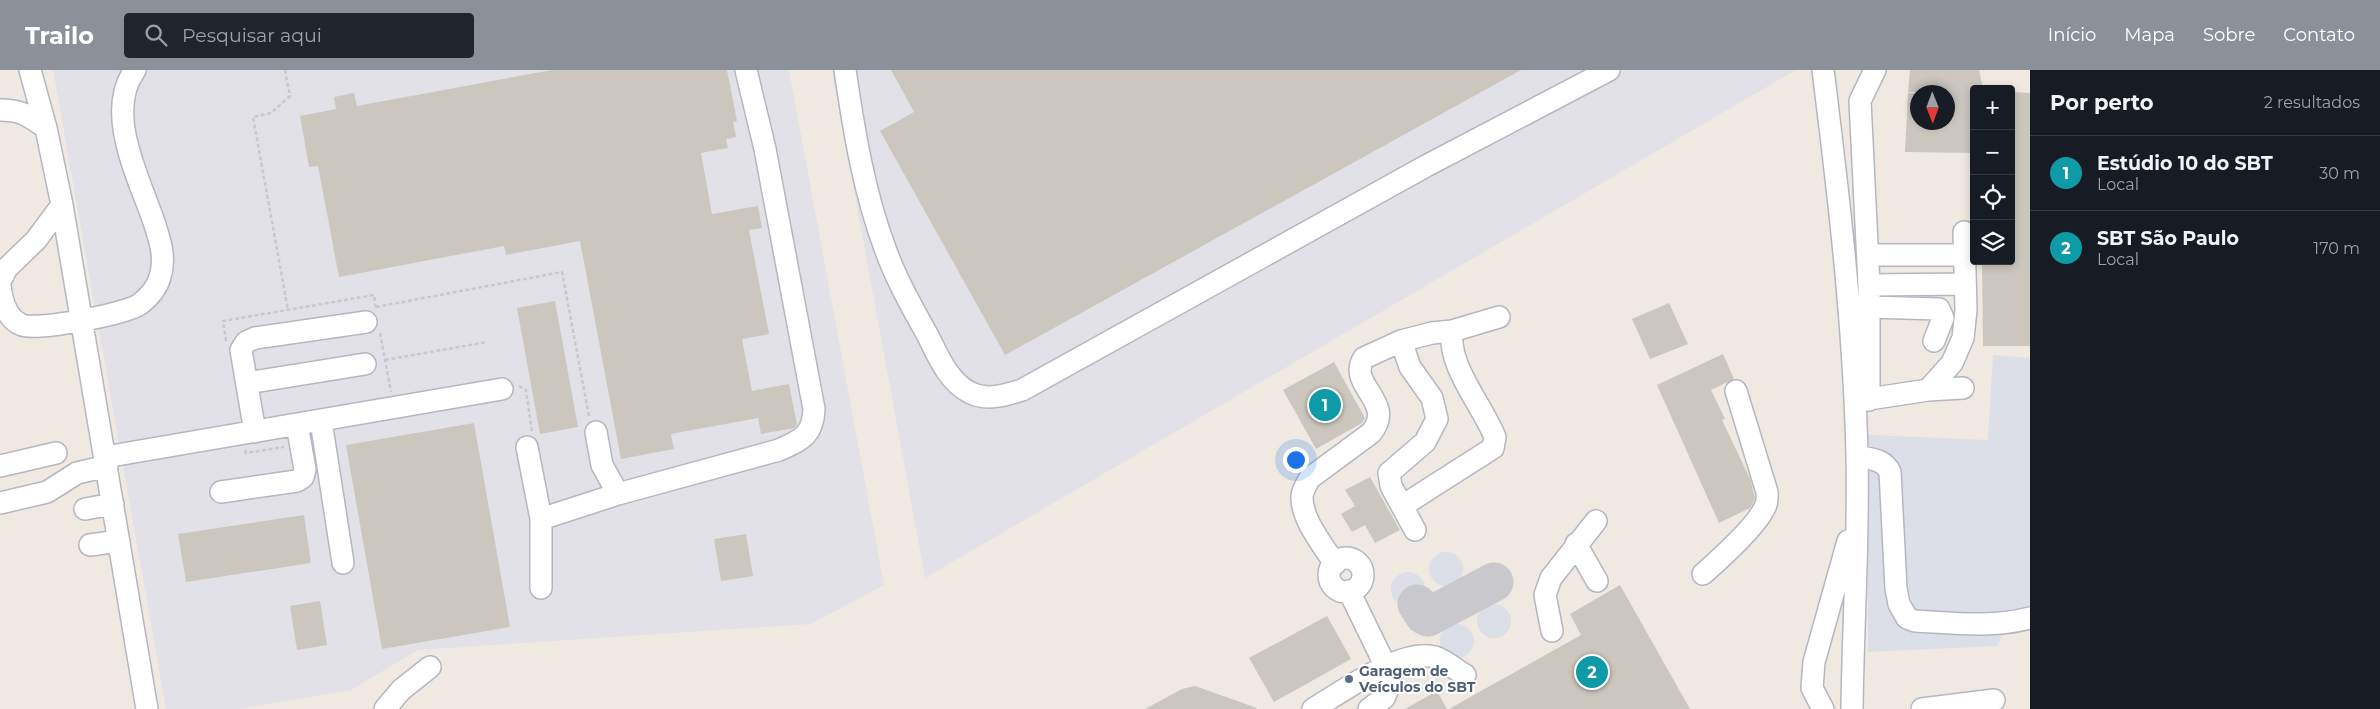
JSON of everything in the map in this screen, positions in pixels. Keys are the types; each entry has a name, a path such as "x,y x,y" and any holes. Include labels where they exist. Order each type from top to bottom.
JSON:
{"street":[{"path":"47,70 32,79 46,128 62,205 147,709"},
{"path":"62,205 36,240 7,268 0,282 1,299 11,317 22,325 42,326 114,315 139,305 152,292 160,278 163,263 161,244 127,142 122,116 123,95 135,70"},
{"path":"541,519 618,494 779,450 801,440 811,428 814,420 814,409 765,149 746,70"},
{"path":"845,70 853,126 870,200 886,252 906,296 944,366 959,385 971,393 986,397 1005,396 1022,390 1426,166 1608,70"},
{"path":"1823,70 1862,401"},
{"path":"1812,688 1839,697 1852,704 1857,456 1869,307 1860,101 1874,70"},
{"path":"0,110 16,110 26,114 46,128"},
{"path":"1928,390 1952,363 1962,338 1966,310 1964,232"},
{"path":"1868,256 1965,255"},
{"path":"1869,286 1965,284"},
{"path":"1869,307 1939,309 1943,318 1934,341"},
{"path":"255,432 241,350 246,342 255,338 371,315"},
{"path":"1369,709 1384,698 1390,684 1385,665 1349,591 1354,591 1360,584 1361,568 1355,560 1351,559 1341,559 1335,564 1308,518 1302,496 1304,488 1310,478 1371,433 1377,426 1380,411 1361,376 1361,362 1364,358 1401,341 1499,318"},
{"path":"1402,506 1493,448 1495,437 1490,424 1454,359 1451,343 1452,330"},
{"path":"1401,341 1410,367 1432,398 1437,419 1425,442 1406,456 1389,473 1391,486 1415,530"},
{"path":"247,383 364,364"},
{"path":"1862,401 1928,390 1963,388"},
{"path":"0,503 47,492 77,473 106,461 320,420 502,390"},
{"path":"1703,574 1751,526 1764,509 1768,500 1736,391"},
{"path":"320,420 343,563"},
{"path":"221,492 297,481 303,477 305,469 298,424"},
{"path":"590,425 602,465 618,494"},
{"path":"527,446 541,519 541,588"},
{"path":"0,466 56,453"},
{"path":"1857,456 1881,462 1887,466 1890,472 1896,588 1899,604 1907,618 1915,621 1979,624 2001,624 2030,618"},
{"path":"85,509 113,504"},
{"path":"1823,709 1812,688 1814,662 1856,509"},
{"path":"1552,631 1545,595 1551,578 1596,521"},
{"path":"90,545 119,541"},
{"path":"1576,544 1597,581"},
{"path":"1314,709 1385,665 1419,656 1433,656 1464,676"},
{"path":"385,709 401,690 430,667"},
{"path":"1922,709 1994,700"}],"path":[{"path":"285,70 290,96 271,114 253,117 288,310"},
{"path":"371,315 562,272 590,425"},
{"path":"364,364 487,342"}],"shaded area":[{"path":"53,70 789,70 884,585 811,624 418,650 351,690 238,709 166,709"},
{"path":"832,70 1796,70 925,578"},
{"path":"1993,355 2030,358 2030,628 2007,626 1997,646 1868,652 1868,435 1988,440"},
{"path":"1446,552 1453,553 1458,557 1462,562 1462,576 1458,581 1453,585 1446,586 1439,585 1434,581 1430,576 1429,569 1430,562 1434,557 1439,553"},
{"path":"1408,572 1415,573 1420,577 1424,582 1424,596 1420,601 1415,605 1408,606 1401,605 1396,601 1392,596 1391,589 1392,582 1396,577 1401,573"},
{"path":"1494,604 1501,605 1506,609 1510,614 1510,628 1506,633 1501,637 1494,638 1487,637 1482,633 1478,628 1477,621 1478,614 1482,609 1487,605"},
{"path":"1457,624 1469,629 1474,641 1469,653 1457,658 1445,653 1440,641 1445,629"}],"building":[{"path":"552,70 727,70 737,121 733,122 736,137 726,139 728,148 701,153 712,214 758,206 762,228 749,230 769,334 742,339 752,391 789,384 797,425 794,428 761,434 758,418 671,434 674,449 621,459 580,241 506,255 504,246 339,277 318,166 309,167 300,116 336,109 334,97 354,93 357,106"},
{"path":"891,70 1521,70 1005,355 880,131 914,112"},
{"path":"1910,70 1979,70 1982,85 1970,85 1970,153 1905,152 1908,93 1910,93 1910,130 1955,130 1955,85 1910,85 1910,92 1908,92"},
{"path":"2015,92 2030,93 2030,346 1983,346 1982,265 2015,265"},
{"path":"555,301 578,427 540,434 517,308"},
{"path":"1669,303 1688,344 1650,359 1632,319"},
{"path":"1723,354 1734,379 1711,390 1725,419 1722,420 1751,481 1755,499 1750,508 1719,523 1657,385"},
{"path":"1334,362 1365,418 1362,423 1316,449 1283,390"},
{"path":"474,423 510,627 382,649 346,445"},
{"path":"1370,477 1400,530 1375,543 1365,525 1352,532 1341,514 1355,506 1345,490"},
{"path":"304,515 311,563 186,582 178,534"},
{"path":"746,534 753,576 721,581 714,539"},
{"path":"1620,585 1690,709 1449,709 1581,635 1570,614"},
{"path":"320,601 327,645 297,650 290,606"},
{"path":"1327,616 1351,659 1274,702 1249,658"},
{"path":"1195,686 1257,708 1145,709 1182,689"},
{"path":"1437,691 1447,709 1405,709"}],"taxiway":[{"path":"1417,604 1424,615 1428,617 1494,582"}],"place":[{"name":"Estúdio 10 do SBT","path":"1325,405"},
{"name":"SBT São Paulo","path":"1592,672"},
{"name":"Garagem de Veículos do SBT","path":"1349,679"}]}
